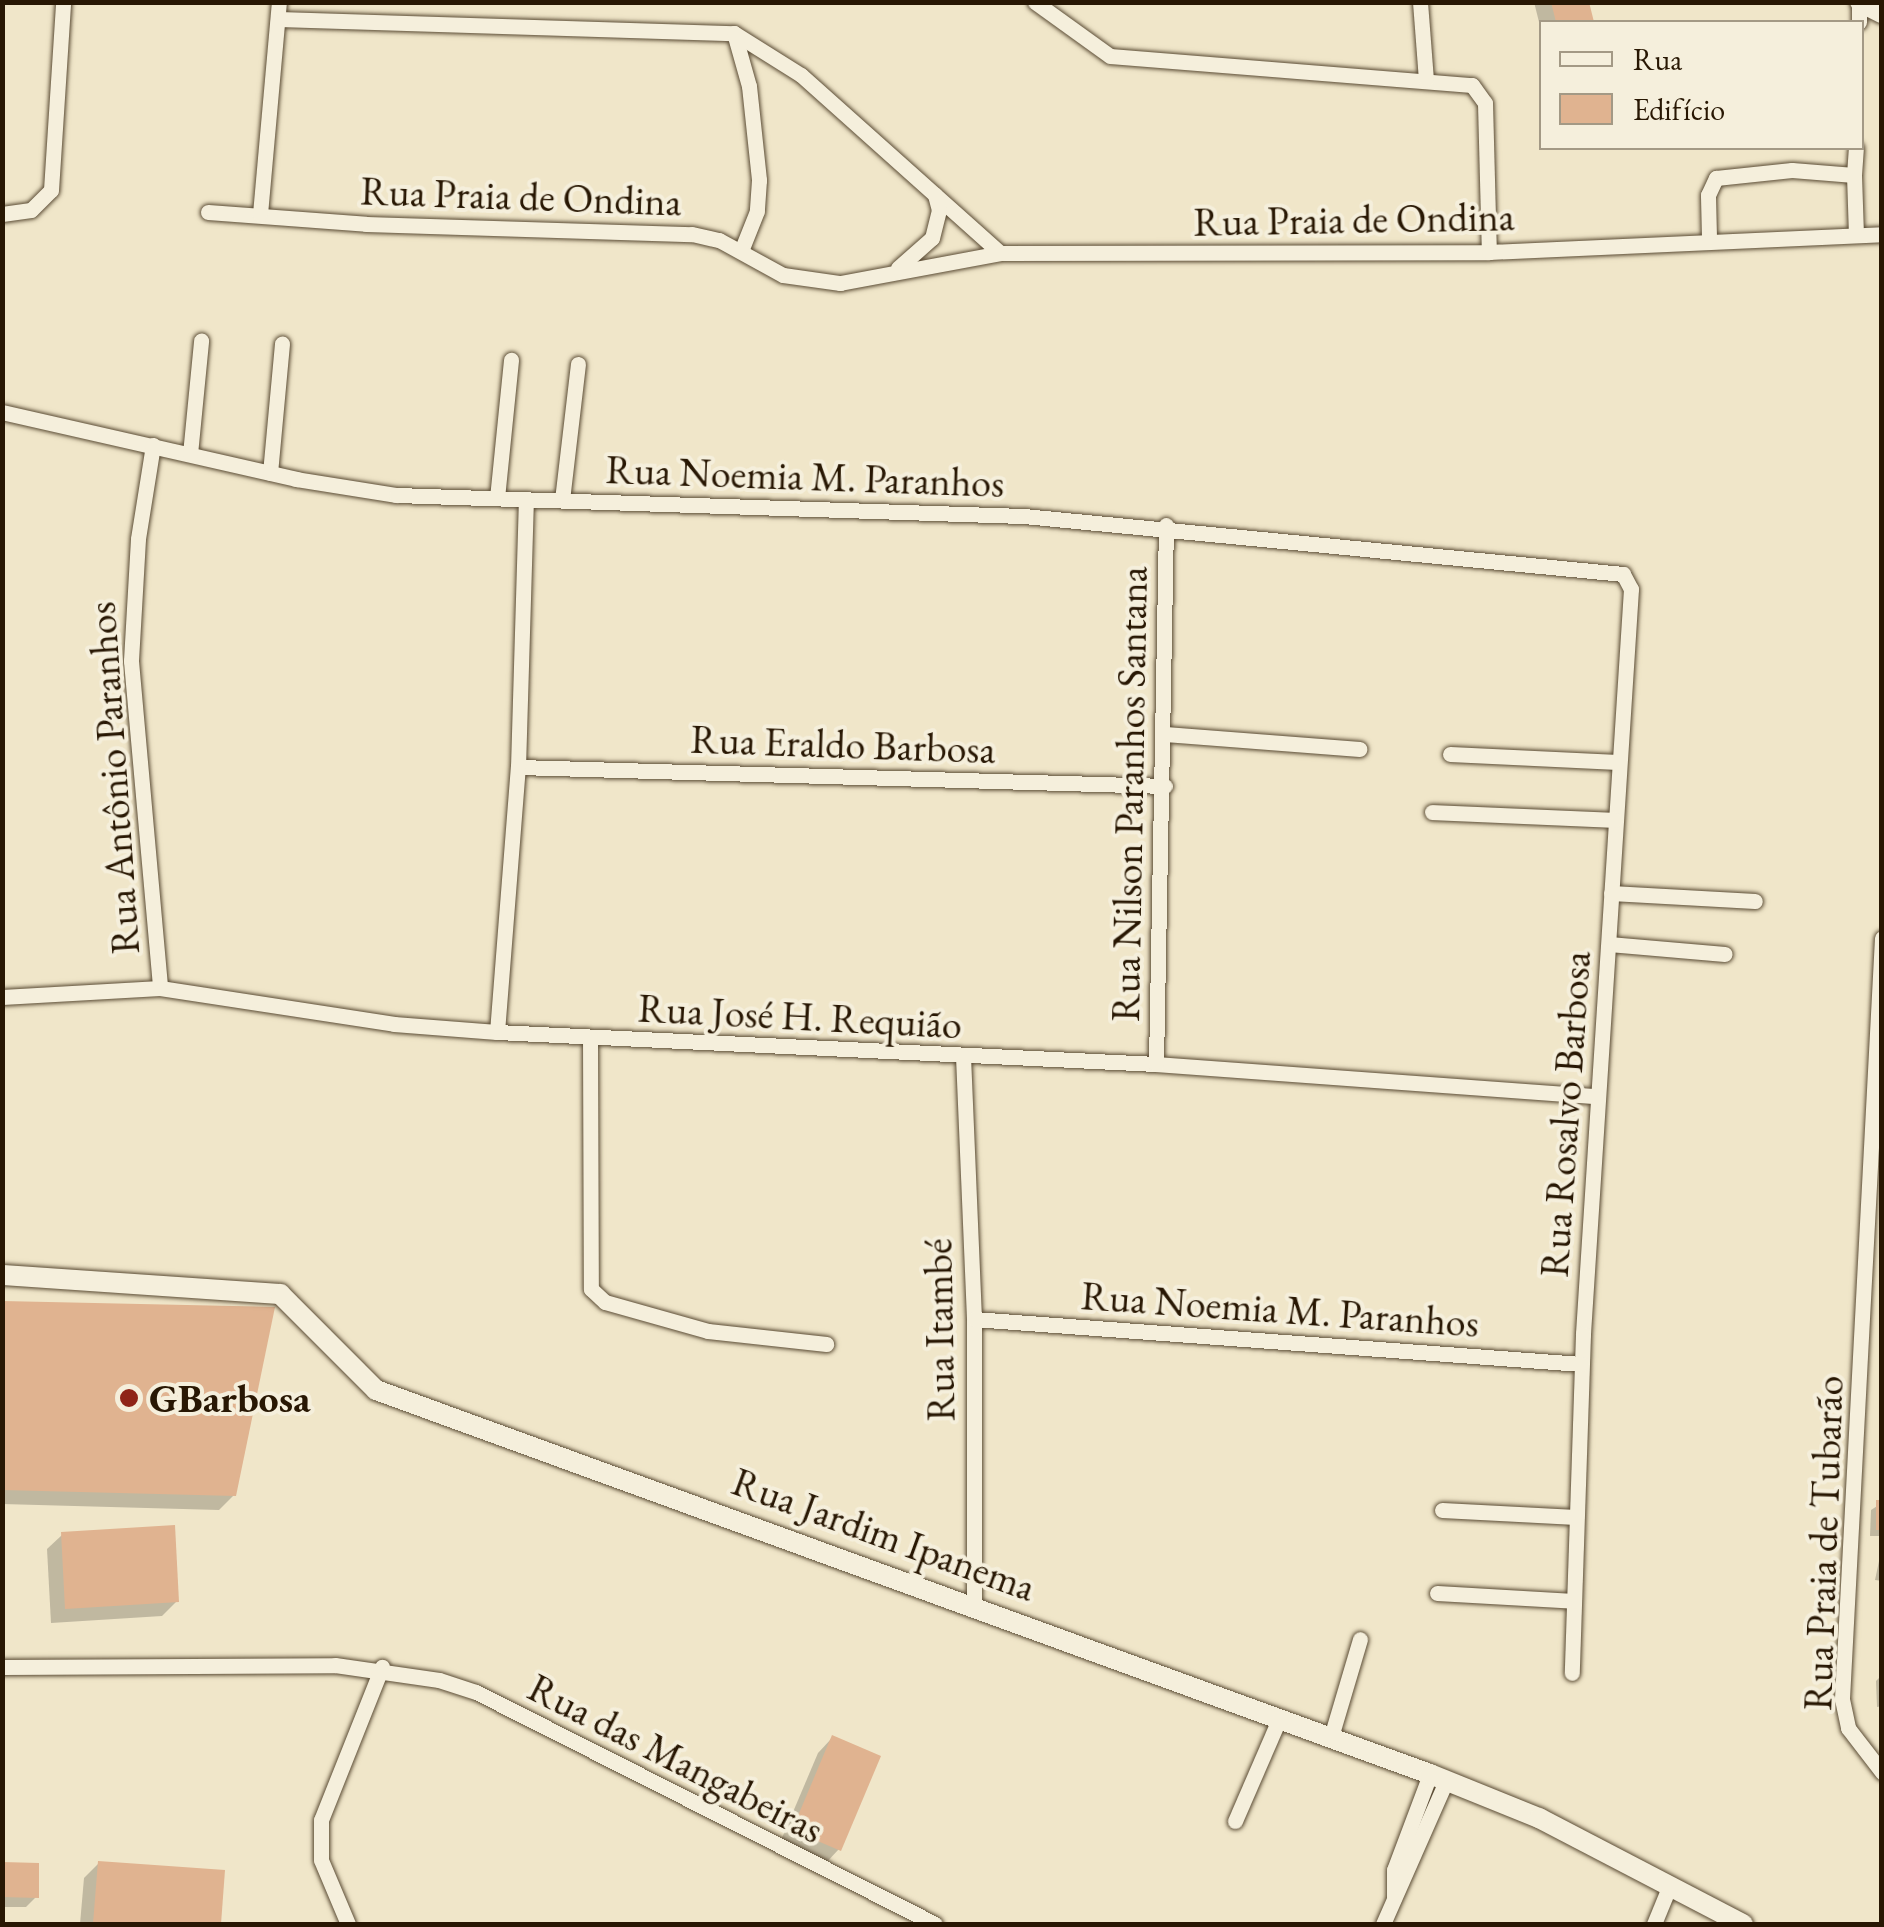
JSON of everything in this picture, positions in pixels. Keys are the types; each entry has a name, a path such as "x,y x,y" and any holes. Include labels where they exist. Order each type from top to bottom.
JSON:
{"street":[{"path":"2,214 32,210 51,190 63,2"},
{"path":"480,22 482,2"},
{"path":"1035,2 1110,56 1472,85 1485,102 1489,252"},
{"path":"1420,2 1426,80"},
{"path":"1860,2 1882,13"},
{"path":"260,214 278,11 734,33 801,75 1000,253"},
{"path":"734,33 749,86 759,180 757,211 741,251"},
{"path":"1856,150 1856,234"},
{"path":"1854,175 1724,174 1708,195 1709,237 1882,234"},
{"path":"895,270 932,238 939,210 935,195"},
{"name":"Rua Praia de Ondina","path":"208,212 366,224 692,234 806,281 840,283 1000,253 1489,252 1709,237"},
{"path":"190,454 201,341"},
{"path":"270,473 282,344"},
{"path":"497,498 511,360"},
{"path":"562,500 578,364"},
{"name":"Rua Noemia M. Paranhos","path":"2,412 270,473 396,495 1166,526 1613,569"},
{"name":"Rua Antônio Paranhos","path":"153,445 138,539 131,662 160,988"},
{"path":"497,1032 518,766 526,499"},
{"name":"Rua Nilson Paranhos Santana","path":"1156,1064 1166,786 1166,526"},
{"name":"Rua Rosalvo Barbosa","path":"1572,1673 1596,1096 1631,589 1613,569"},
{"path":"1165,734 1359,749"},
{"path":"1450,754 1618,762"},
{"name":"Rua Eraldo Barbosa","path":"518,766 1166,786"},
{"path":"1432,812 1615,820"},
{"path":"1612,893 1755,901"},
{"name":"Rua Praia de Tubarão","path":"1882,938 1873,1305 1842,1699 1848,1728 1882,1772"},
{"path":"1609,944 1726,954"},
{"name":"Rua José H. Requião","path":"2,997 160,988 394,1024 497,1032 1156,1064 1596,1096"},
{"path":"590,1038 591,1289 604,1302 708,1331 826,1344"},
{"name":"Rua Itambé","path":"963,1056 974,1319 974,1603"},
{"name":"Rua Jardim Ipanema","path":"2,1275 280,1294 376,1390 974,1603 1438,1778 1539,1818 1670,1884 1737,1923"},
{"name":"Rua Noemia M. Paranhos","path":"974,1319 1582,1364"},
{"path":"1442,1510 1576,1517"},
{"path":"1437,1593 1574,1601"},
{"path":"1331,1737 1360,1639"},
{"name":"Rua das Mangabeiras","path":"2,1666 382,1666 476,1692 935,1924"},
{"path":"348,1924 321,1860 320,1830 382,1666"},
{"path":"1235,1821 1280,1718"},
{"path":"1384,1924 1394,1898 1394,1870 1438,1778"},
{"path":"1654,1924 1670,1884"}],"building":[{"path":"1551,2 1589,2 1594,20 1556,20"},
{"name":"GBarbosa","path":"2,1301 275,1307 236,1496 2,1490"},
{"path":"1876,1500 1882,1500 1882,1530 1876,1530"},
{"path":"175,1525 179,1602 65,1609 61,1532"},
{"path":"832,1735 881,1756 841,1851 792,1830"},
{"path":"98,1861 225,1870 221,1924 93,1924"},
{"path":"2,1862 39,1863 39,1898 2,1897"}],"place":[{"name":"GBarbosa","path":"129,1398"}]}
